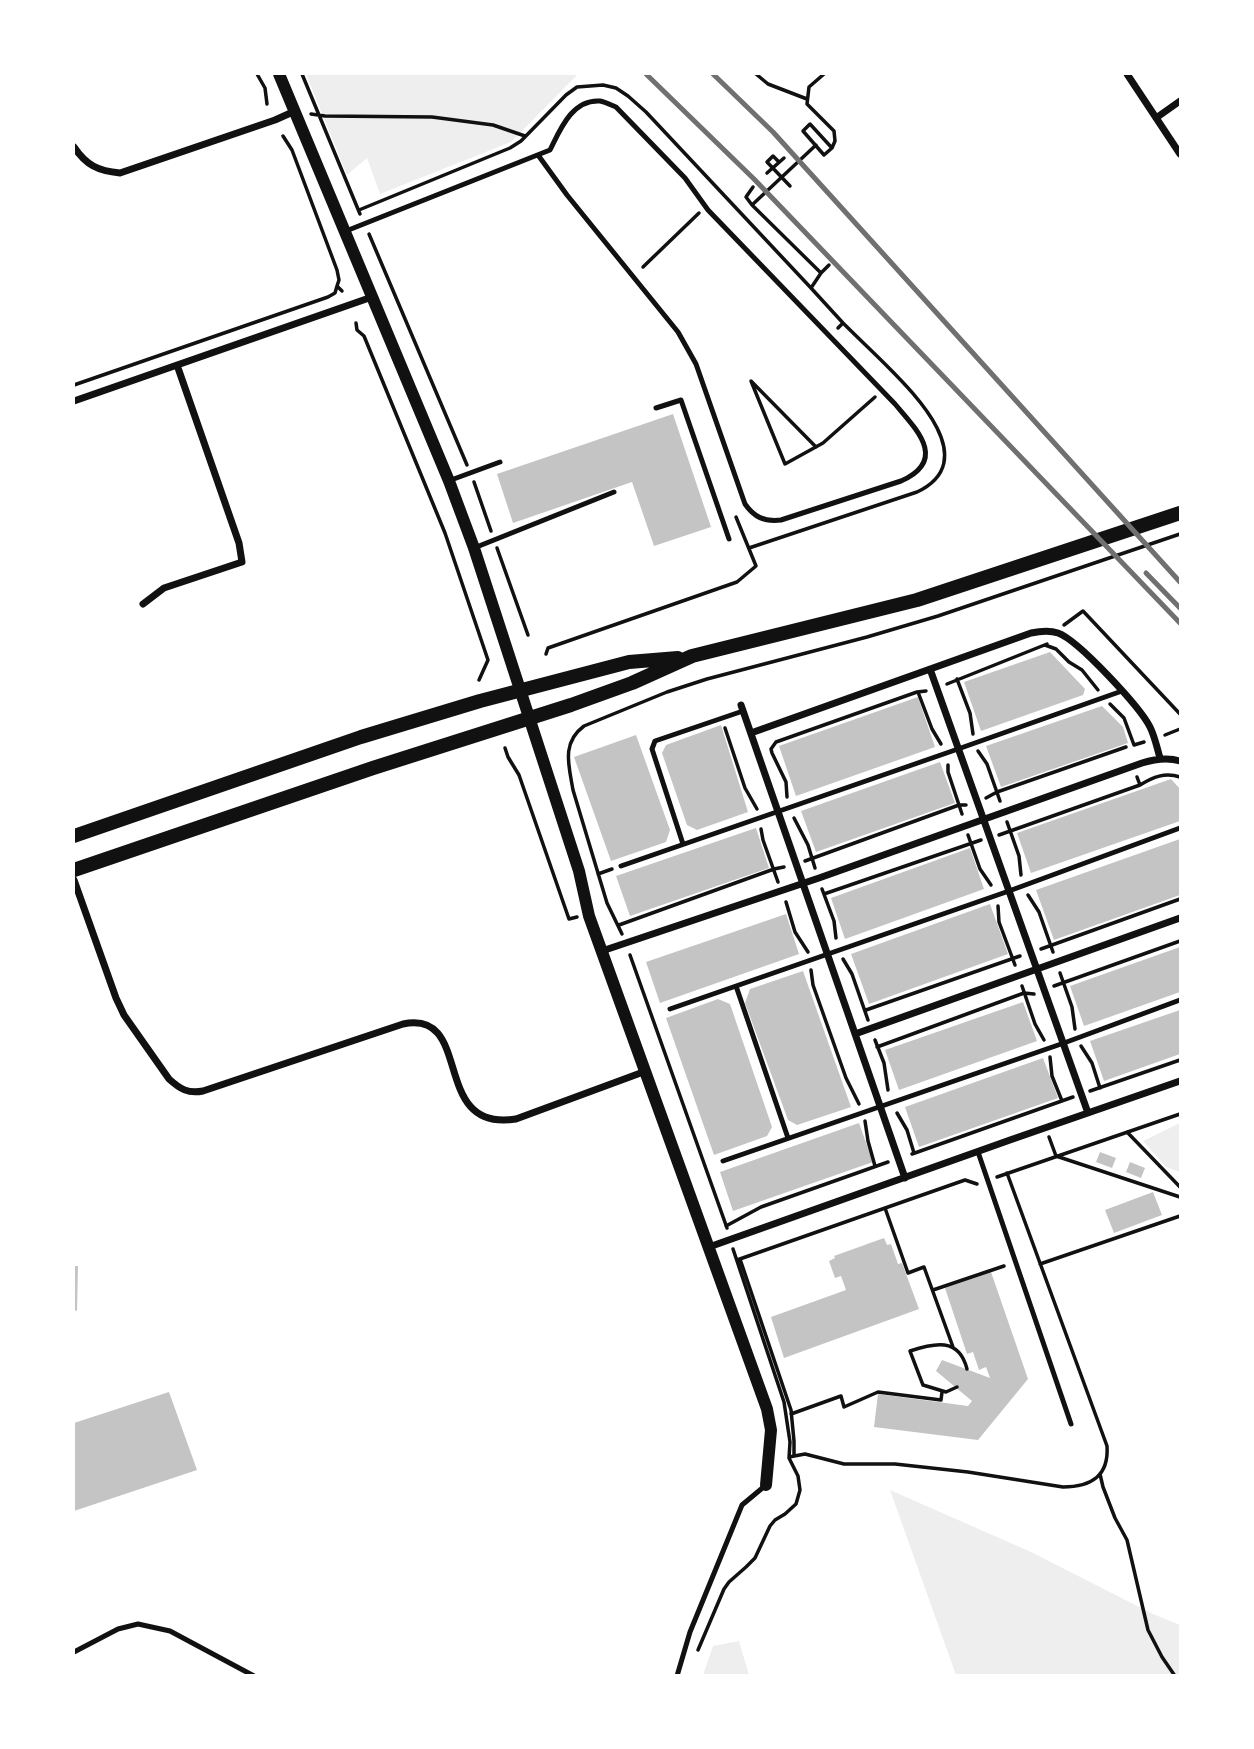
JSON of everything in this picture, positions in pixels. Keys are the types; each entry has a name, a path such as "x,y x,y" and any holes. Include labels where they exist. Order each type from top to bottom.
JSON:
{"main road":[{"path":"74,836 361,737 521,689 629,662 692,656 917,600 1181,513"},
{"path":"74,870 632,683 692,656"}],"street":[{"path":"279,74 449,481 474,548 579,871 589,916 767,1409 771,1430 766,1485"},
{"path":"1127,74 1181,154"},
{"path":"1156,118 1181,101"},
{"path":"74,147 80,157 91,166 120,173 295,111"},
{"path":"74,401 372,298"},
{"path":"143,604 164,588 242,562 239,543 177,365"},
{"path":"751,733 1031,633 1047,630 1073,641 1122,691 1151,728 1160,758"},
{"path":"930,669 1088,1113"},
{"path":"742,708 905,1178"},
{"path":"602,951 803,884 1142,763 1160,758 1181,761"},
{"path":"74,880 124,1015 169,1079 185,1091 204,1091 403,1024 416,1022 422,1022 438,1034 445,1045 466,1102 480,1116 491,1120 516,1119 646,1071"},
{"path":"855,1034 1181,918"},
{"path":"709,1247 1181,1082"}],"lane":[{"path":"346,231 550,150 567,118 578,107 589,102 601,102 616,107 685,178 706,207 882,390 922,437 926,457 919,472 901,481 780,520 771,522 756,516 745,504 696,364 683,339 538,155"},
{"path":"656,408 681,400 729,539"},
{"path":"449,481 500,462"},
{"path":"474,548 614,492"},
{"path":"621,866 1122,691"},
{"path":"684,844 652,749 655,741 742,708"},
{"path":"670,1009 1181,828"},
{"path":"736,986 788,1138"},
{"path":"723,1161 1181,1000"},
{"path":"978,1152 1072,1424"},
{"path":"677,1675 690,1632 742,1505 766,1485"},
{"path":"74,1652 118,1629 138,1625 170,1631 254,1675"}],"path":[{"path":"257,74 265,88 267,104"},
{"path":"302,74 470,473 528,635"},
{"path":"756,74 768,84 808,99"},
{"path":"824,74 809,87 807,104 834,131 835,141 832,148 824,155 803,131 810,124 832,148"},
{"path":"359,210 510,148 577,87 603,85 616,88 628,96 922,404 941,436 945,458 942,469 926,488 749,548"},
{"path":"295,111 319,116 432,117 493,125 526,136"},
{"path":"74,385 334,293 339,280 337,270 292,150 283,136"},
{"path":"752,205 816,145"},
{"path":"779,162 773,156 767,162 790,186"},
{"path":"767,173 784,158"},
{"path":"753,187 746,197 752,205 821,273"},
{"path":"643,267 721,193"},
{"path":"811,288 829,265"},
{"path":"337,286 342,291"},
{"path":"356,323 390,396 445,533 488,660 479,680"},
{"path":"838,328 843,323"},
{"path":"816,447 751,381 785,464 816,447 823,443 897,377"},
{"path":"546,654 548,648 737,582 756,566 736,517"},
{"path":"792,1456 791,1413 619,925 607,903 572,782 568,749 570,742 584,726 707,679 867,637 1065,575 1181,534"},
{"path":"914,1153 907,1130 892,1102 887,1074 852,974 839,949 834,921 805,838 790,807 786,782 771,749 776,742 936,687 1045,645 1069,620 1083,611 1181,714"},
{"path":"721,718 745,788 761,817 763,840 795,932 807,951 813,985 846,1078 864,1112 875,1167"},
{"path":"619,925 774,869 990,797 997,792 1126,747"},
{"path":"505,748 519,775 569,919"},
{"path":"877,1047 1024,993 1045,991 1063,982 1181,941"},
{"path":"726,1226 761,1206 1181,1060"},
{"path":"1039,1109 1056,1156"},
{"path":"738,1259 965,1180 977,1184 987,1181 1181,1114"},
{"path":"1126,1132 1181,1187"},
{"path":"1056,1156 1181,1197"},
{"path":"792,1456 805,1454 844,1464 895,1464 968,1472 1063,1487 1079,1487 1092,1482 1100,1474 1108,1458 1107,1446 1007,1173"},
{"path":"885,1208 908,1273 924,1267 953,1347"},
{"path":"1041,1264 1181,1216"},
{"path":"696,1654 724,1589 755,1558 770,1526 796,1504 800,1490 784,1402 738,1259"},
{"path":"933,1290 1004,1266"},
{"path":"957,1387 942,1392 923,1385 911,1351 936,1344 953,1347 962,1355 967,1368"},
{"path":"791,1413 841,1396 844,1407 878,1392 941,1400 942,1392"},
{"path":"1100,1474 1115,1518 1127,1540 1148,1630 1175,1675"}],"shaded area":[{"path":"306,74 578,74 511,142 380,194 367,158 347,175"},
{"path":"1180,1123 1180,1172 1166,1167 1143,1141"},
{"path":"890,1490 1031,1552 1180,1625 1180,1675 956,1675"},
{"path":"739,1641 749,1675 703,1675 713,1646"}],"building":[{"path":"673,414 711,527 654,546 632,482 513,523 497,474"},
{"path":"1050,652 1085,689 1083,695 981,731 964,682"},
{"path":"918,697 935,747 796,796 779,746"},
{"path":"1102,706 1123,727 1128,743 1001,787 986,746"},
{"path":"721,725 748,812 697,830 687,825 662,753 666,745"},
{"path":"636,735 670,830 666,842 611,861 574,757"},
{"path":"940,762 955,803 816,852 801,811"},
{"path":"1171,779 1180,789 1180,821 1031,873 1017,833"},
{"path":"756,828 769,868 630,916 616,876"},
{"path":"1180,839 1180,895 1054,940 1036,890"},
{"path":"970,848 984,889 845,939 831,898"},
{"path":"990,904 1008,954 869,1004 851,954"},
{"path":"786,914 799,954 660,1003 646,962"},
{"path":"1180,947 1180,992 1084,1026 1070,986"},
{"path":"803,971 851,1107 797,1125 788,1120 745,1003 750,989"},
{"path":"718,999 730,1004 772,1127 767,1136 714,1155 666,1018"},
{"path":"1023,1002 1037,1041 899,1090 885,1050"},
{"path":"1180,1010 1180,1054 1104,1081 1090,1041"},
{"path":"1043,1058 1058,1098 919,1147 905,1107"},
{"path":"859,1123 873,1162 733,1211 720,1172"},
{"path":"1100,1152 1116,1158 1112,1168 1096,1162"},
{"path":"1130,1162 1145,1168 1141,1178 1126,1172"},
{"path":"1153,1192 1162,1215 1114,1233 1105,1210"},
{"path":"884,1238 887,1245 891,1244 898,1264 902,1263 919,1309 784,1358 771,1317 846,1290 841,1276 835,1278 829,1261 835,1258 834,1256"},
{"path":"74,1266 78,1266 77,1311 74,1310"},
{"path":"991,1272 1028,1379 978,1440 874,1427 878,1394 968,1406 972,1401 936,1371 942,1360 990,1378 986,1367 979,1370 973,1352 967,1354 945,1288"},
{"path":"169,1392 197,1470 74,1511 74,1423"}],"railway":[{"path":"646,74 754,179 1180,623"},
{"path":"713,74 773,132 1180,582"},
{"path":"1146,573 1180,608"}]}
